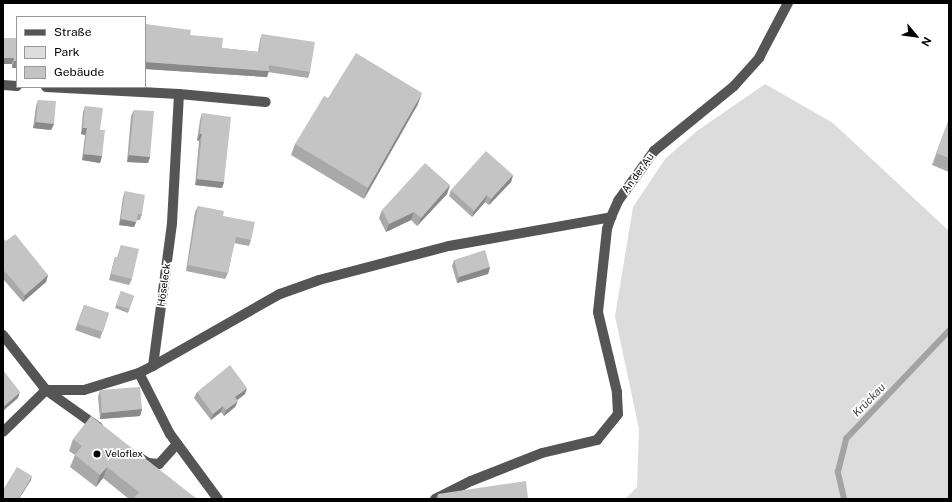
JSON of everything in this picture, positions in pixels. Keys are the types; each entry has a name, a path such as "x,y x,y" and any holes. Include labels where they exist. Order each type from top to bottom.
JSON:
{"street":[{"name":"An der Au","path":"435,499 471,481 542,453 597,440 618,414 617,392 598,312 607,229 611,217 618,201 654,151 734,86 759,58 788,3"},
{"path":"3,85 16,86"},
{"path":"65,88 179,94 266,102"},
{"name":"Höseleck","path":"152,366 172,223 179,94"},
{"path":"3,432 46,390 84,390 139,374 280,294 319,280 449,246 611,217"},
{"path":"3,335 46,390 110,436"},
{"path":"139,374 177,444 218,499"},
{"path":"129,450 148,463 159,464 177,444"}],"green space":[{"path":"765,84 833,123 949,231 949,499 625,499 637,487 639,429 615,316 633,207 665,159 697,131"}],"building":[{"path":"146,24 191,30 190,35 223,38 222,48 259,52 262,34 315,42 310,72 269,65 269,71 146,62"},
{"path":"3,38 16,38 16,61 14,61 14,58 3,58"},
{"path":"356,53 422,93 368,188 295,144 324,96 328,98"},
{"path":"38,100 56,101 54,124 36,122"},
{"path":"85,106 103,108 100,130 105,130 102,156 84,154 87,128 83,128"},
{"path":"134,110 154,111 150,157 129,155"},
{"path":"202,113 231,117 224,182 197,179 202,134 200,134"},
{"path":"949,119 949,158 936,153"},
{"path":"486,151 513,175 491,199 487,195 474,211 451,190"},
{"path":"425,163 450,185 421,218 414,212 389,224 382,210"},
{"path":"125,191 145,195 142,214 138,214 136,222 121,219"},
{"path":"198,206 224,211 223,216 255,222 251,240 236,237 228,273 188,265"},
{"path":"15,234 48,275 25,295 3,269 3,238 6,241"},
{"path":"121,245 139,249 132,279 111,274 115,257 118,258"},
{"path":"485,250 490,267 459,277 454,260"},
{"path":"121,291 134,296 129,309 116,305"},
{"path":"84,305 109,313 103,332 78,324"},
{"path":"230,365 247,388 235,397 238,401 226,410 223,406 213,414 197,392"},
{"path":"3,370 20,392 3,407"},
{"path":"140,387 142,409 102,413 100,390"},
{"path":"91,416 197,499 133,499 139,492 107,467 100,475 75,455 82,446 73,439"},
{"path":"17,467 32,476 18,499 3,499 3,490"},
{"path":"526,481 528,499 439,499 438,494"}],"waterway":[{"name":"Krückau","path":"844,499 838,472 846,439 949,331"}],"place":[{"name":"Veloflex","path":"97,454"}]}
